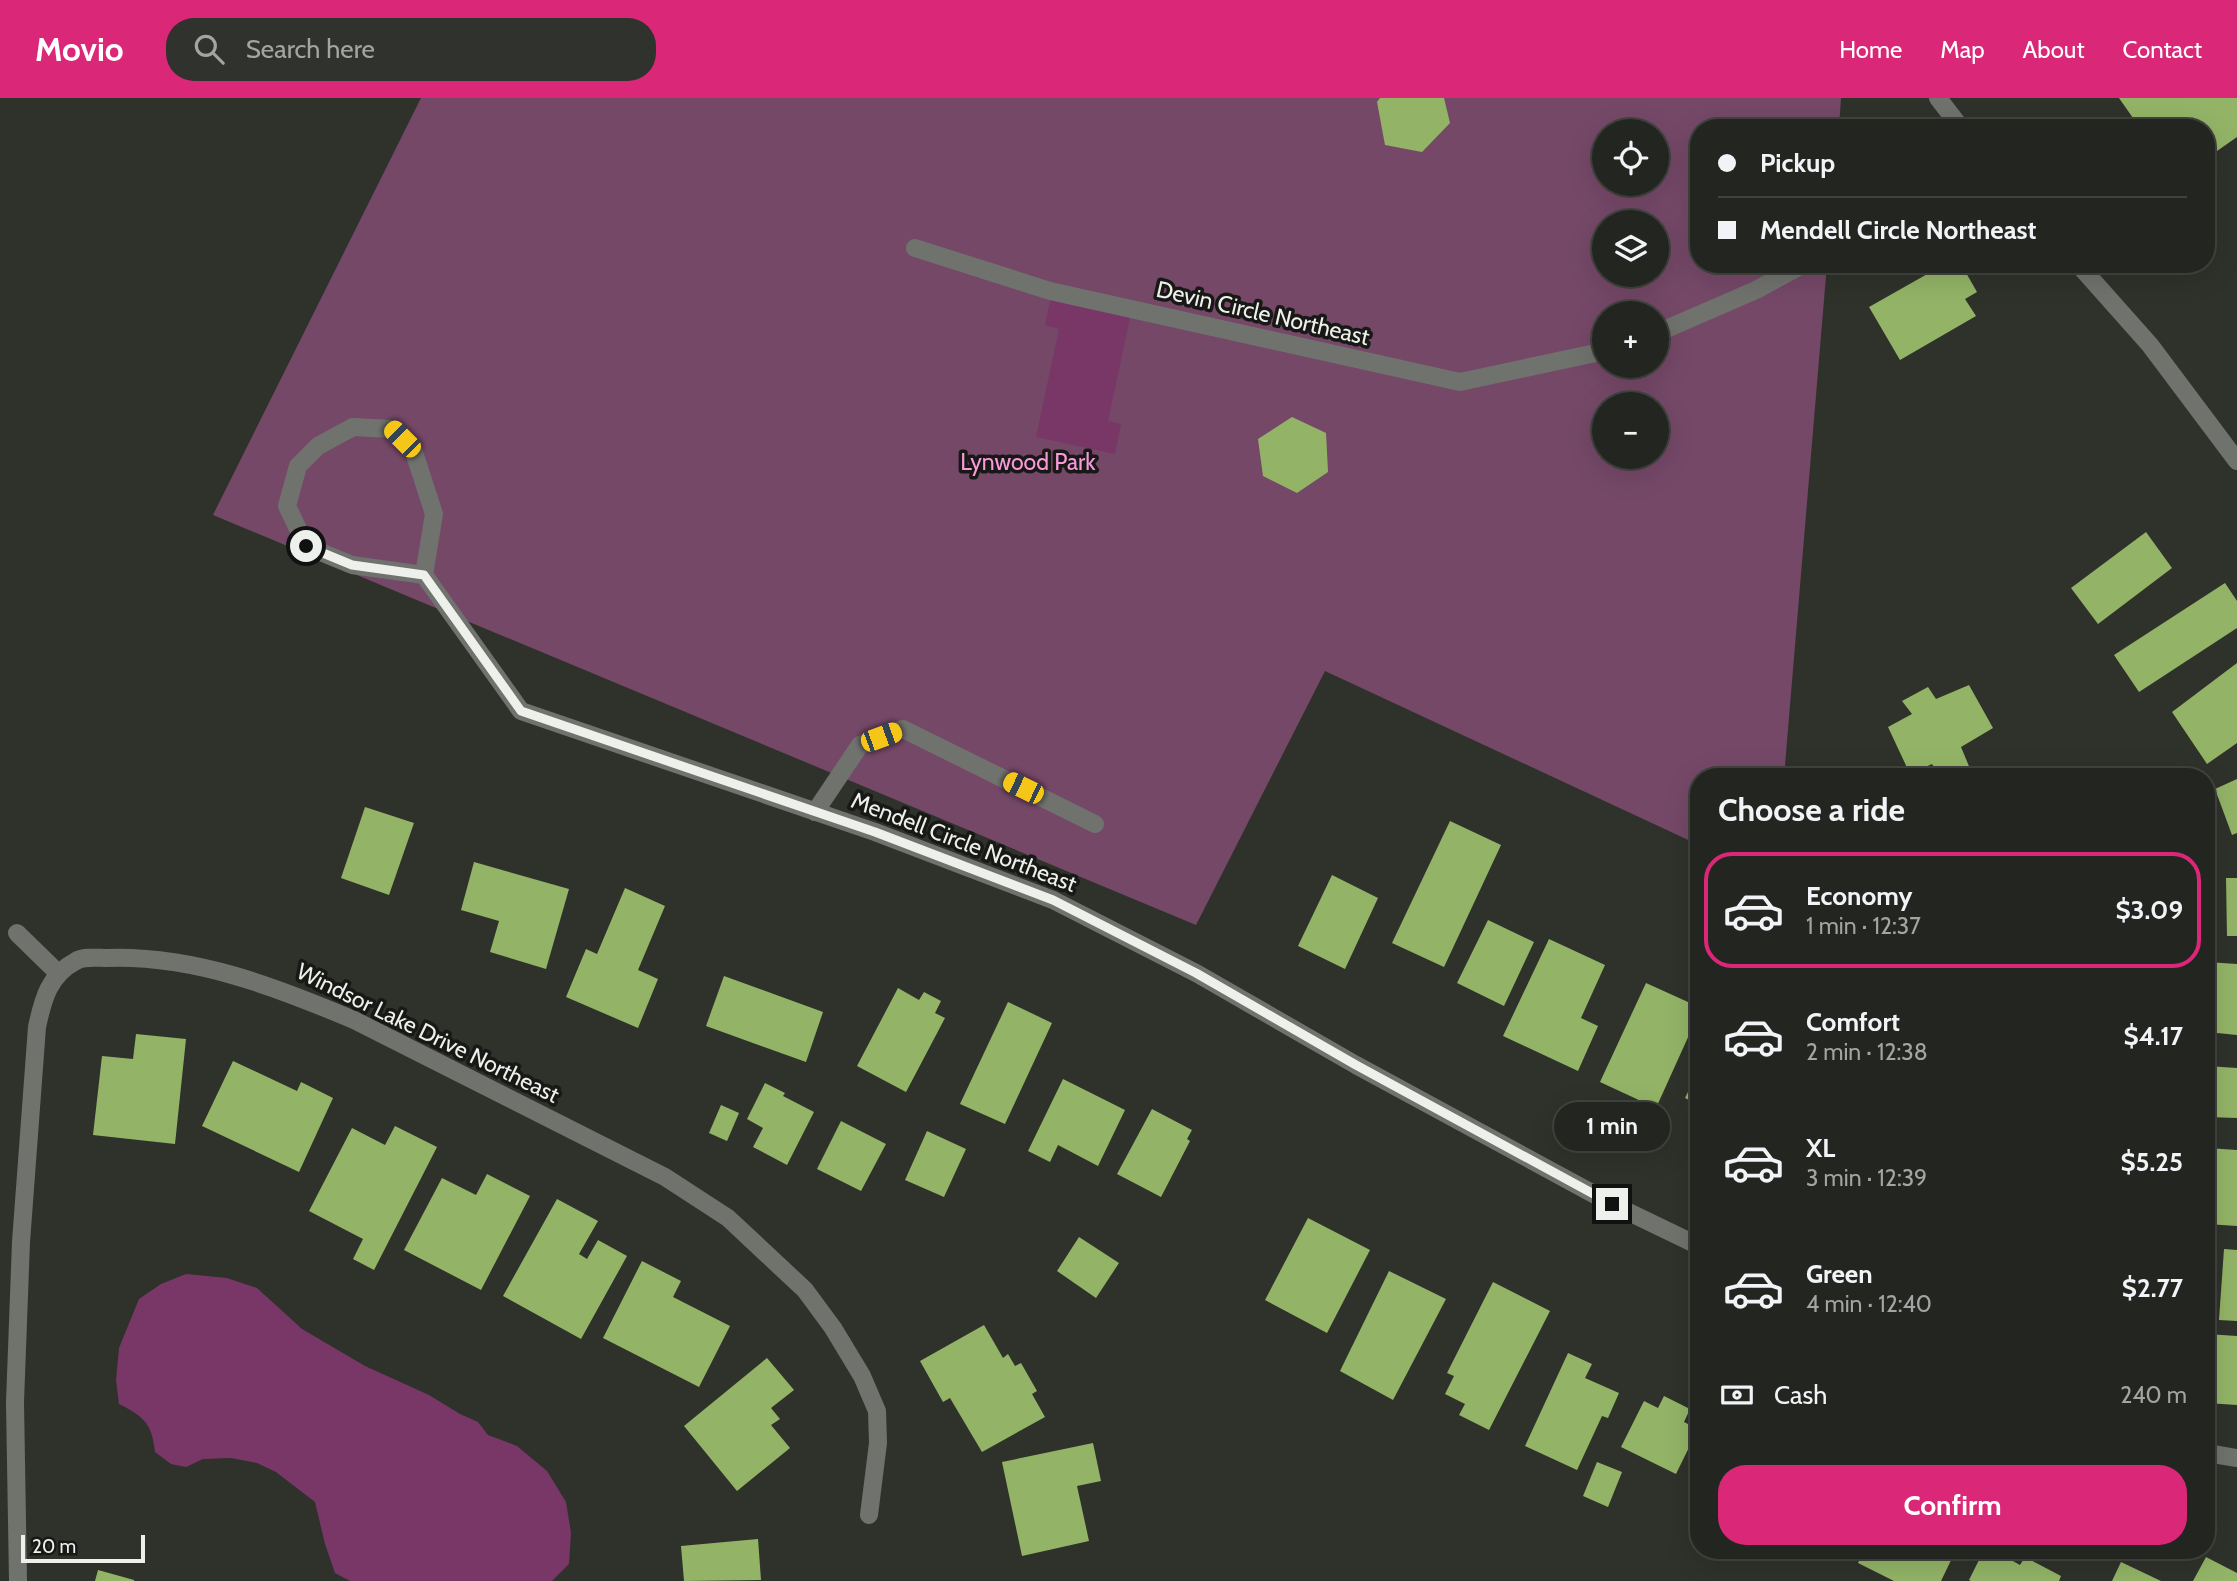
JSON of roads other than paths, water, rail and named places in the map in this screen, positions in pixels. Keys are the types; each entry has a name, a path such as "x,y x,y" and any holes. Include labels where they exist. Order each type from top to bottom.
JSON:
{"street":[{"path":"1938,98 1954,119"},
{"name":"Devin Circle Northeast","path":"915,248 1050,291 1460,382 1592,354"},
{"path":"1669,327 1787,273"},
{"path":"2086,273 2150,345 2237,461"},
{"path":"353,427 392,429 413,449 434,514 424,575 352,565 306,546 287,506 298,466 318,446 353,427"},
{"name":"Mendell Circle Northeast","path":"424,575 521,711 875,832 1053,900 1196,973 1356,1065 1612,1204 1690,1242"},
{"path":"816,812 860,744 903,729 1095,824"},
{"path":"17,933 58,973 44,995 37,1027 29,1108 15,1402 18,1581"},
{"name":"Windsor Lake Drive Northeast","path":"58,973 78,959 161,960 259,982 367,1026 665,1177 728,1218 805,1290 833,1328 862,1376 877,1411 878,1443 869,1515"},
{"path":"2215,1454 2237,1458"}],"park label":[{"name":"Lynwood Park","path":"1028,462"}]}
